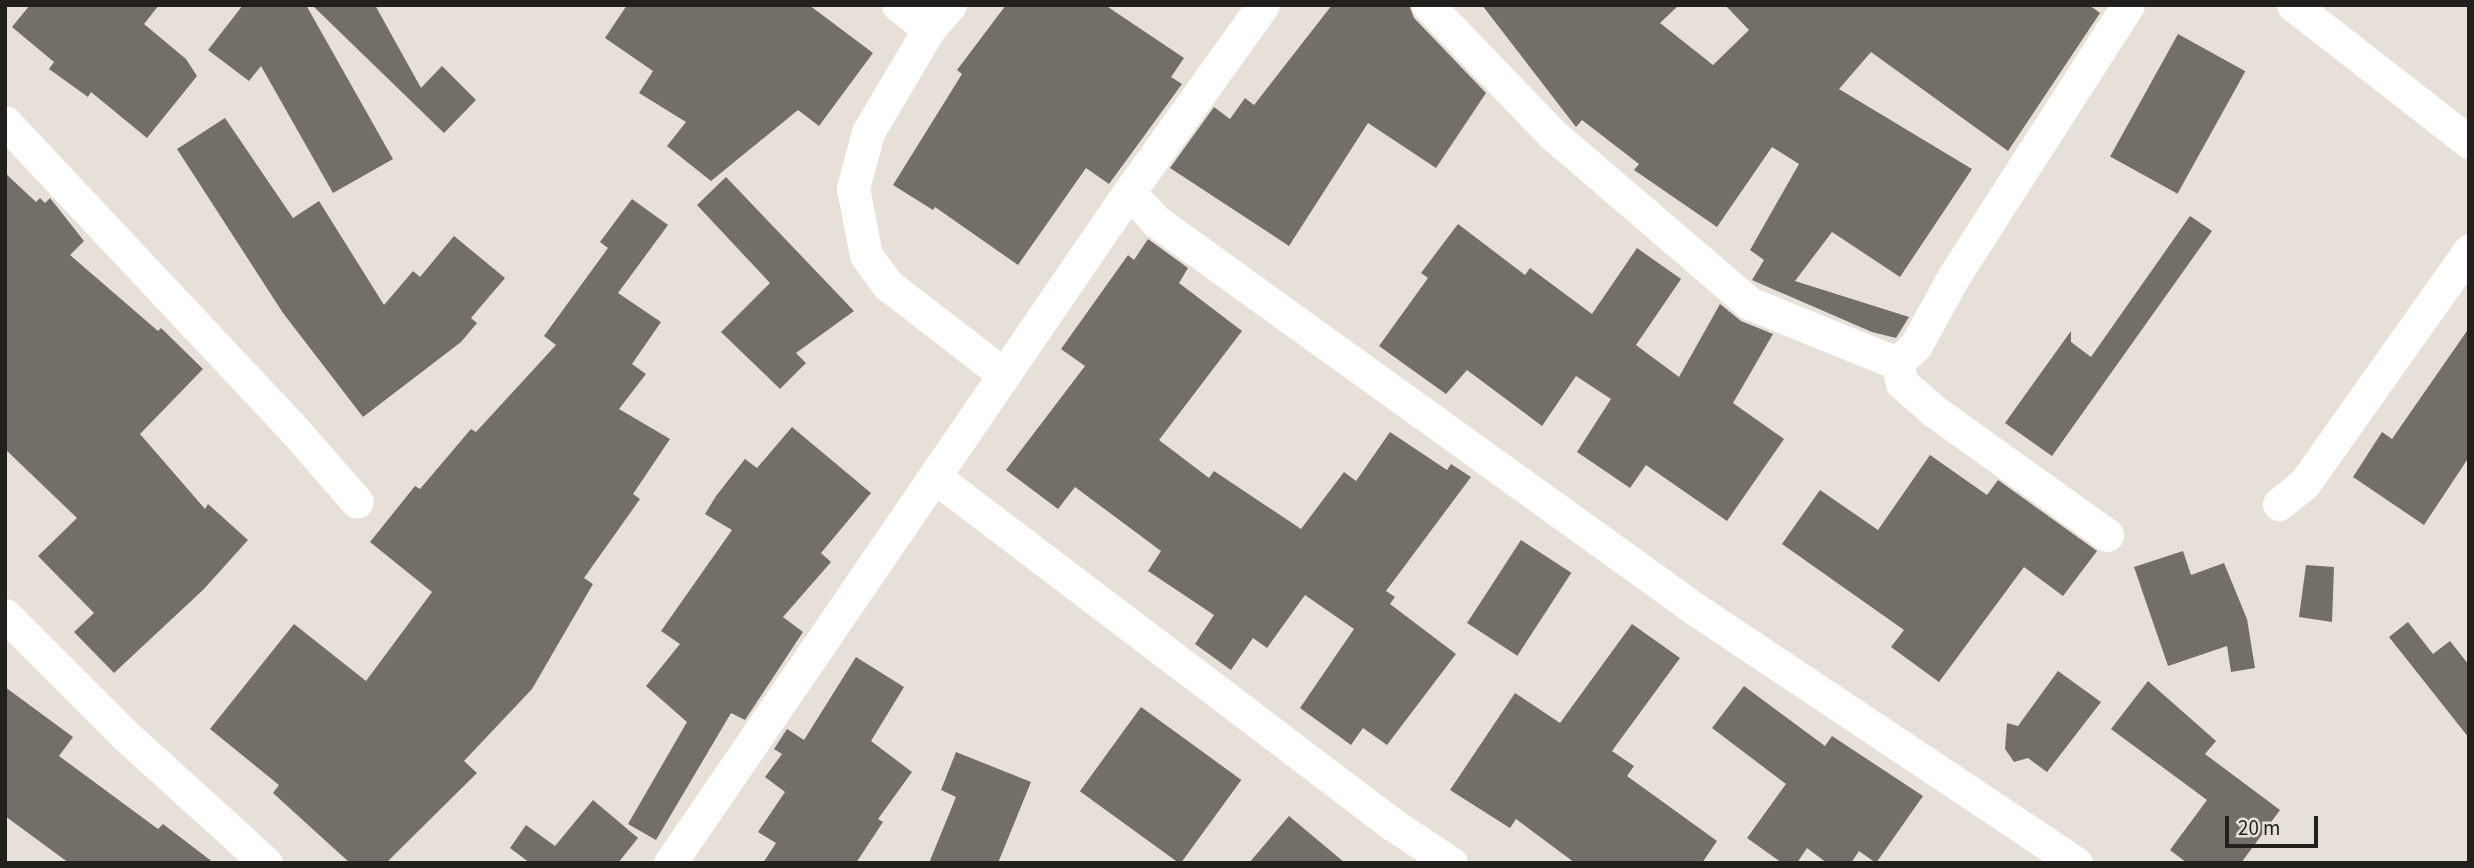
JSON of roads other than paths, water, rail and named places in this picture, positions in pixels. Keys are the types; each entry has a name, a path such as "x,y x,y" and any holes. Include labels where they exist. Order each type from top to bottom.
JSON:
{"street":[{"path":"898,5 939,17 869,132 853,188 866,255 888,285 1003,374"},
{"path":"1428,5 1551,133 1749,303 1897,363"},
{"path":"1897,363 1916,345 1954,276 2128,5"},
{"path":"2293,5 2469,142"},
{"path":"670,863 1257,7"},
{"path":"5,122 289,424 357,502"},
{"path":"1129,192 1156,221 1695,609 2076,863"},
{"path":"2279,504 2304,484 2469,251"},
{"path":"1897,363 1902,383 1934,411 2107,535"},
{"path":"936,478 1392,824 1451,863"},
{"path":"5,615 125,735 266,863"}]}
